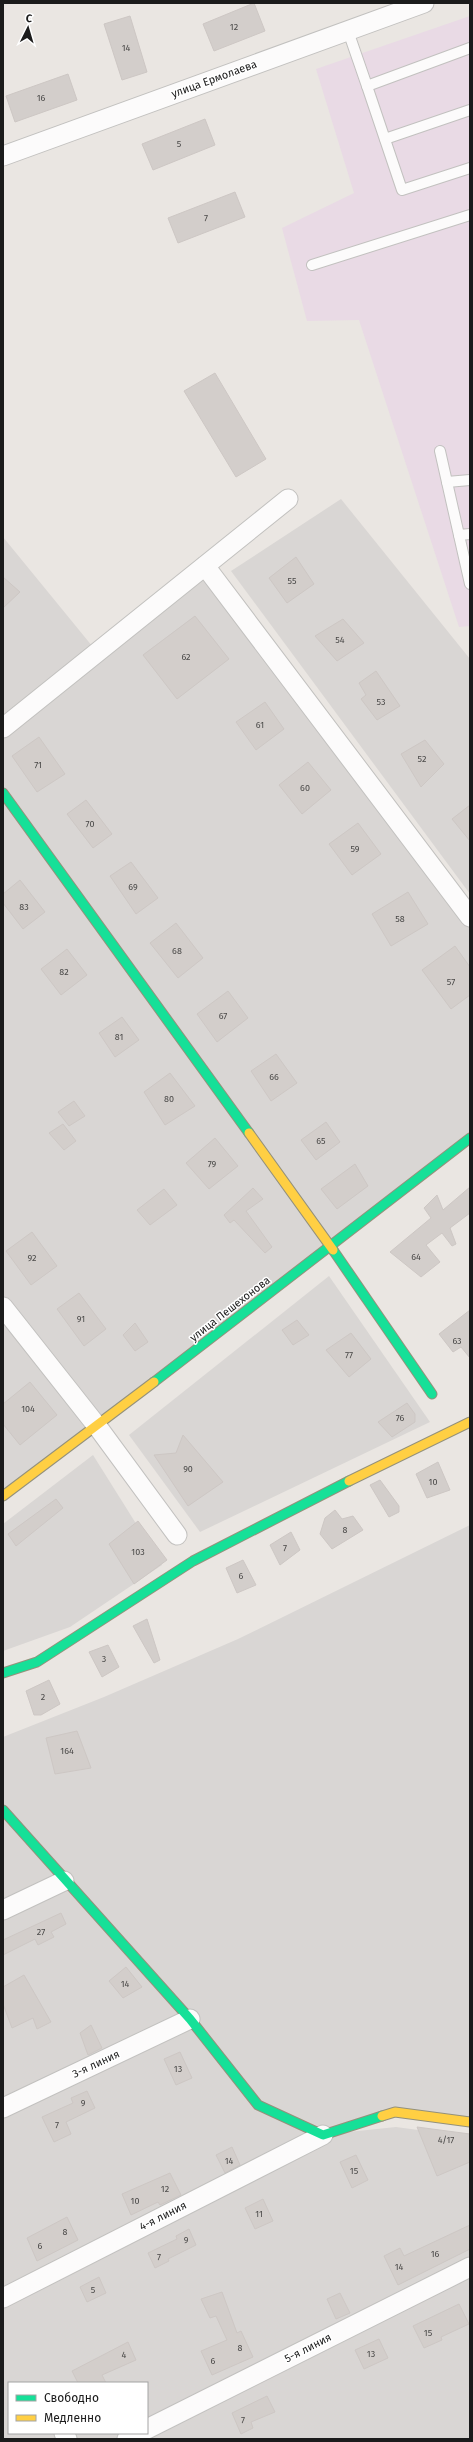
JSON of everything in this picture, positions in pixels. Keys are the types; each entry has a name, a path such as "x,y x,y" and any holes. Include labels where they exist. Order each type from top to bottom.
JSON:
{"street":[{"name":"улица Ермолаева","path":"3,156 424,3"},
{"path":"3,728 288,499"},
{"path":"205,566 470,917"},
{"path":"3,794 331,1247 432,1394"},
{"name":"улица Пешехонова","path":"3,1496 331,1247 470,1138"},
{"path":"3,1307 97,1426 177,1535"},
{"path":"3,1673 37,1662 193,1562 303,1504 470,1422"},
{"path":"3,1810 64,1881 190,2020 258,2105 323,2134 395,2112 470,2122"},
{"path":"3,1910 64,1881"},
{"name":"3-я линия","path":"3,2108 190,2020"},
{"name":"4-я линия","path":"3,2298 323,2134"},
{"name":"5-я линия","path":"148,2428 470,2266"},
{"path":"127,2439 137,2434"}],"lane":[{"path":"348,31 402,190 470,168"},
{"path":"367,86 470,48"},
{"path":"385,139 470,110"},
{"path":"312,265 470,215"},
{"path":"440,451 470,584"},
{"path":"447,482 470,480"},
{"path":"459,535 470,534"}],"shaded area":[{"path":"470,16 470,626 459,627 359,320 307,321 282,228 354,193 316,69"},
{"path":"341,499 470,659 470,894 231,571"},
{"path":"3,537 97,652 205,566 470,917 470,1138 3,1493"},
{"path":"329,1276 430,1422 200,1532 129,1435"},
{"path":"93,1455 162,1565 70,1627 3,1651 3,1524"},
{"path":"470,1525 470,2122 395,2112 329,2134 396,2127 470,2137 470,2439 3,2439 3,1737 104,1697 238,1639"}],"building":[{"path":"254,3 265,31 214,51 203,24"},
{"path":"130,16 147,72 122,80 104,24"},
{"path":"68,74 77,100 15,122 6,96"},
{"path":"205,119 215,145 153,170 142,144"},
{"path":"235,192 245,217 178,243 168,218"},
{"path":"215,373 266,459 236,477 184,391"},
{"path":"296,557 314,584 287,603 269,578"},
{"path":"3,577 20,592 3,608"},
{"path":"195,616 229,659 177,699 143,655"},
{"path":"343,619 364,643 337,661 315,636"},
{"path":"376,671 400,706 377,720 361,699 366,695 359,683"},
{"path":"265,702 284,729 256,750 236,722"},
{"path":"39,737 65,774 37,792 12,756"},
{"path":"425,740 444,764 421,787 401,754"},
{"path":"308,762 331,790 302,814 279,785"},
{"path":"86,800 112,834 93,848 67,814"},
{"path":"470,805 470,841 452,819"},
{"path":"358,823 381,854 352,875 329,844"},
{"path":"131,862 158,898 136,914 110,876"},
{"path":"20,880 45,912 23,929 3,903 3,894"},
{"path":"408,892 428,924 391,946 372,914"},
{"path":"176,923 203,958 178,978 150,943"},
{"path":"455,946 470,967 470,995 451,1009 422,970"},
{"path":"67,949 87,975 61,995 41,969"},
{"path":"228,991 248,1018 217,1042 197,1014"},
{"path":"122,1017 139,1040 115,1057 99,1033"},
{"path":"276,1054 297,1083 271,1101 251,1071"},
{"path":"170,1073 195,1106 165,1125 144,1092"},
{"path":"74,1101 85,1116 69,1126 58,1112"},
{"path":"326,1122 340,1142 316,1160 301,1140"},
{"path":"63,1124 76,1141 64,1150 49,1133"},
{"path":"215,1138 238,1166 209,1189 186,1163"},
{"path":"355,1164 368,1186 337,1209 321,1189"},
{"path":"470,1187 470,1213 450,1228 456,1244 452,1246 442,1233 426,1245 440,1262 421,1277 390,1252 431,1218 424,1208 437,1195 443,1210"},
{"path":"253,1188 263,1199 246,1211 272,1247 265,1253 234,1220 230,1223 224,1215"},
{"path":"164,1189 177,1205 150,1225 137,1210"},
{"path":"32,1232 57,1266 31,1285 6,1251"},
{"path":"79,1293 106,1329 84,1346 57,1309"},
{"path":"470,1310 470,1358 461,1347 453,1352 439,1334"},
{"path":"297,1320 309,1335 293,1345 282,1330"},
{"path":"135,1323 148,1342 135,1351 123,1335"},
{"path":"351,1333 371,1359 349,1377 326,1350"},
{"path":"30,1382 57,1415 20,1445 3,1424 3,1404"},
{"path":"407,1403 415,1414 415,1422 392,1437 378,1422"},
{"path":"183,1435 223,1482 188,1506 154,1455 176,1453"},
{"path":"438,1462 450,1490 427,1498 416,1474"},
{"path":"380,1480 399,1506 399,1512 389,1517 370,1485"},
{"path":"56,1499 63,1508 16,1546 8,1534"},
{"path":"335,1510 342,1519 353,1516 363,1530 332,1549 320,1534 325,1518"},
{"path":"138,1521 167,1560 134,1584 109,1544"},
{"path":"291,1532 300,1550 280,1565 270,1545"},
{"path":"243,1560 256,1585 237,1593 226,1568"},
{"path":"147,1619 160,1660 154,1663 133,1626"},
{"path":"108,1645 119,1667 102,1677 89,1652"},
{"path":"49,1680 60,1704 41,1715 34,1715 26,1691"},
{"path":"77,1731 91,1768 55,1774 46,1738"},
{"path":"61,1913 66,1924 51,1932 54,1937 38,1945 35,1939 3,1955 3,1940"},
{"path":"126,1967 142,1987 123,1998 109,1981"},
{"path":"24,1975 51,2022 37,2029 33,2018 12,2028 3,2004 3,1987"},
{"path":"91,2025 102,2048 88,2055 80,2033"},
{"path":"180,2052 192,2078 176,2085 164,2059"},
{"path":"87,2091 95,2108 66,2122 71,2134 54,2142 42,2117 73,2103 71,2098"},
{"path":"417,2127 470,2134 470,2162 437,2176"},
{"path":"232,2147 240,2165 225,2173 216,2155"},
{"path":"356,2155 368,2180 352,2188 340,2162"},
{"path":"170,2173 181,2195 160,2205 158,2202 131,2215 122,2194"},
{"path":"263,2199 273,2221 255,2229 245,2208"},
{"path":"67,2217 78,2240 37,2261 27,2238"},
{"path":"470,2225 470,2249 398,2285 384,2256 400,2248 404,2256"},
{"path":"189,2229 196,2245 168,2259 169,2261 155,2268 148,2253 177,2239 176,2236"},
{"path":"99,2277 106,2293 87,2302 80,2287"},
{"path":"222,2292 237,2333 241,2331 253,2357 212,2375 201,2351 227,2340 216,2316 210,2318 201,2299"},
{"path":"340,2293 350,2313 336,2319 327,2299"},
{"path":"459,2304 469,2324 441,2337 442,2340 424,2348 413,2326"},
{"path":"379,2339 388,2358 364,2369 355,2350"},
{"path":"128,2342 136,2360 102,2375 106,2382 78,2382 72,2371"},
{"path":"267,2396 275,2412 251,2422 253,2428 241,2434 232,2413"}],"traffic: fast":[{"path":"3,793 249,1133"},
{"path":"154,1382 470,1138"},
{"path":"333,1250 432,1394"},
{"path":"3,1673 37,1662 193,1561 349,1481"},
{"path":"3,1810 190,2019 258,2105 323,2135 382,2116"}],"traffic: slow":[{"path":"249,1133 333,1250"},
{"path":"3,1496 154,1382"},
{"path":"349,1481 470,1422"},
{"path":"382,2116 395,2112 470,2122"}]}
